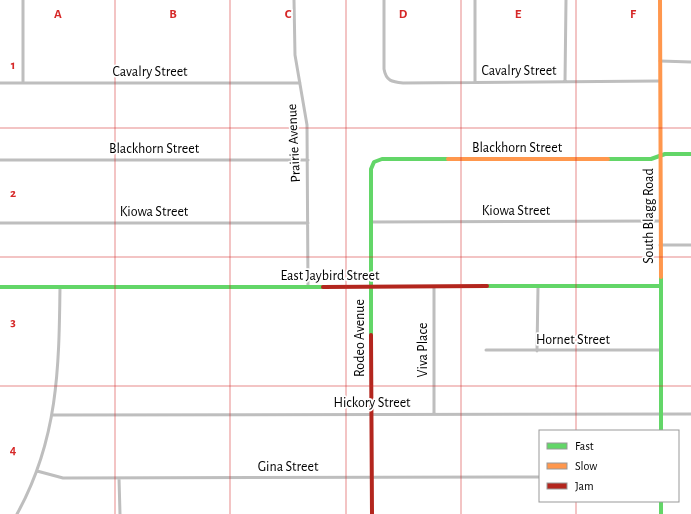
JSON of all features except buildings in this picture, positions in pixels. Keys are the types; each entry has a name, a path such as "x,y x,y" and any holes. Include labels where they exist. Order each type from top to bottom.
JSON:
{"street":[{"path":"23,0 23,83"},
{"name":"Prairie Avenue","path":"294,0 295,54 307,125 308,287"},
{"name":"Cavalry Street","path":"384,0 384,72 387,79 395,82 660,82"},
{"path":"475,0 475,82"},
{"path":"565,82 566,0"},
{"name":"South Blagg Road","path":"660,0 661,430"},
{"path":"660,61 691,62"},
{"name":"Cavalry Street","path":"0,83 300,83"},
{"name":"Blackhorn Street","path":"374,162 382,159 651,159 660,155 691,154"},
{"name":"Blackhorn Street","path":"0,160 308,160"},
{"name":"Rodeo Avenue","path":"372,514 371,169 374,162"},
{"name":"Kiowa Street","path":"371,222 660,222"},
{"name":"Kiowa Street","path":"0,223 308,223"},
{"path":"660,245 691,245"},
{"name":"Viva Place","path":"434,286 434,414"},
{"path":"537,351 538,286"},
{"name":"East Jaybird Street","path":"0,287 660,286"},
{"path":"17,514 37,471 53,415 58,370 60,287"},
{"name":"Hornet Street","path":"486,350 660,350"},
{"name":"Hickory Street","path":"53,415 691,414"},
{"name":"Gina Street","path":"37,471 63,478 539,477"},
{"path":"119,478 120,514"},
{"path":"661,502 661,514"}],"traffic: fast":[{"path":"608,159 651,159 665,154 691,154"},
{"path":"371,335 371,169 374,162 382,159 448,159"},
{"path":"661,277 661,430"},
{"path":"487,286 660,286"},
{"path":"0,287 323,287"},
{"path":"661,502 661,514"}],"traffic: slow":[{"path":"660,0 661,277"},
{"path":"448,159 608,159"}],"traffic: jam":[{"path":"323,287 487,286"},
{"path":"371,335 372,514"}]}
